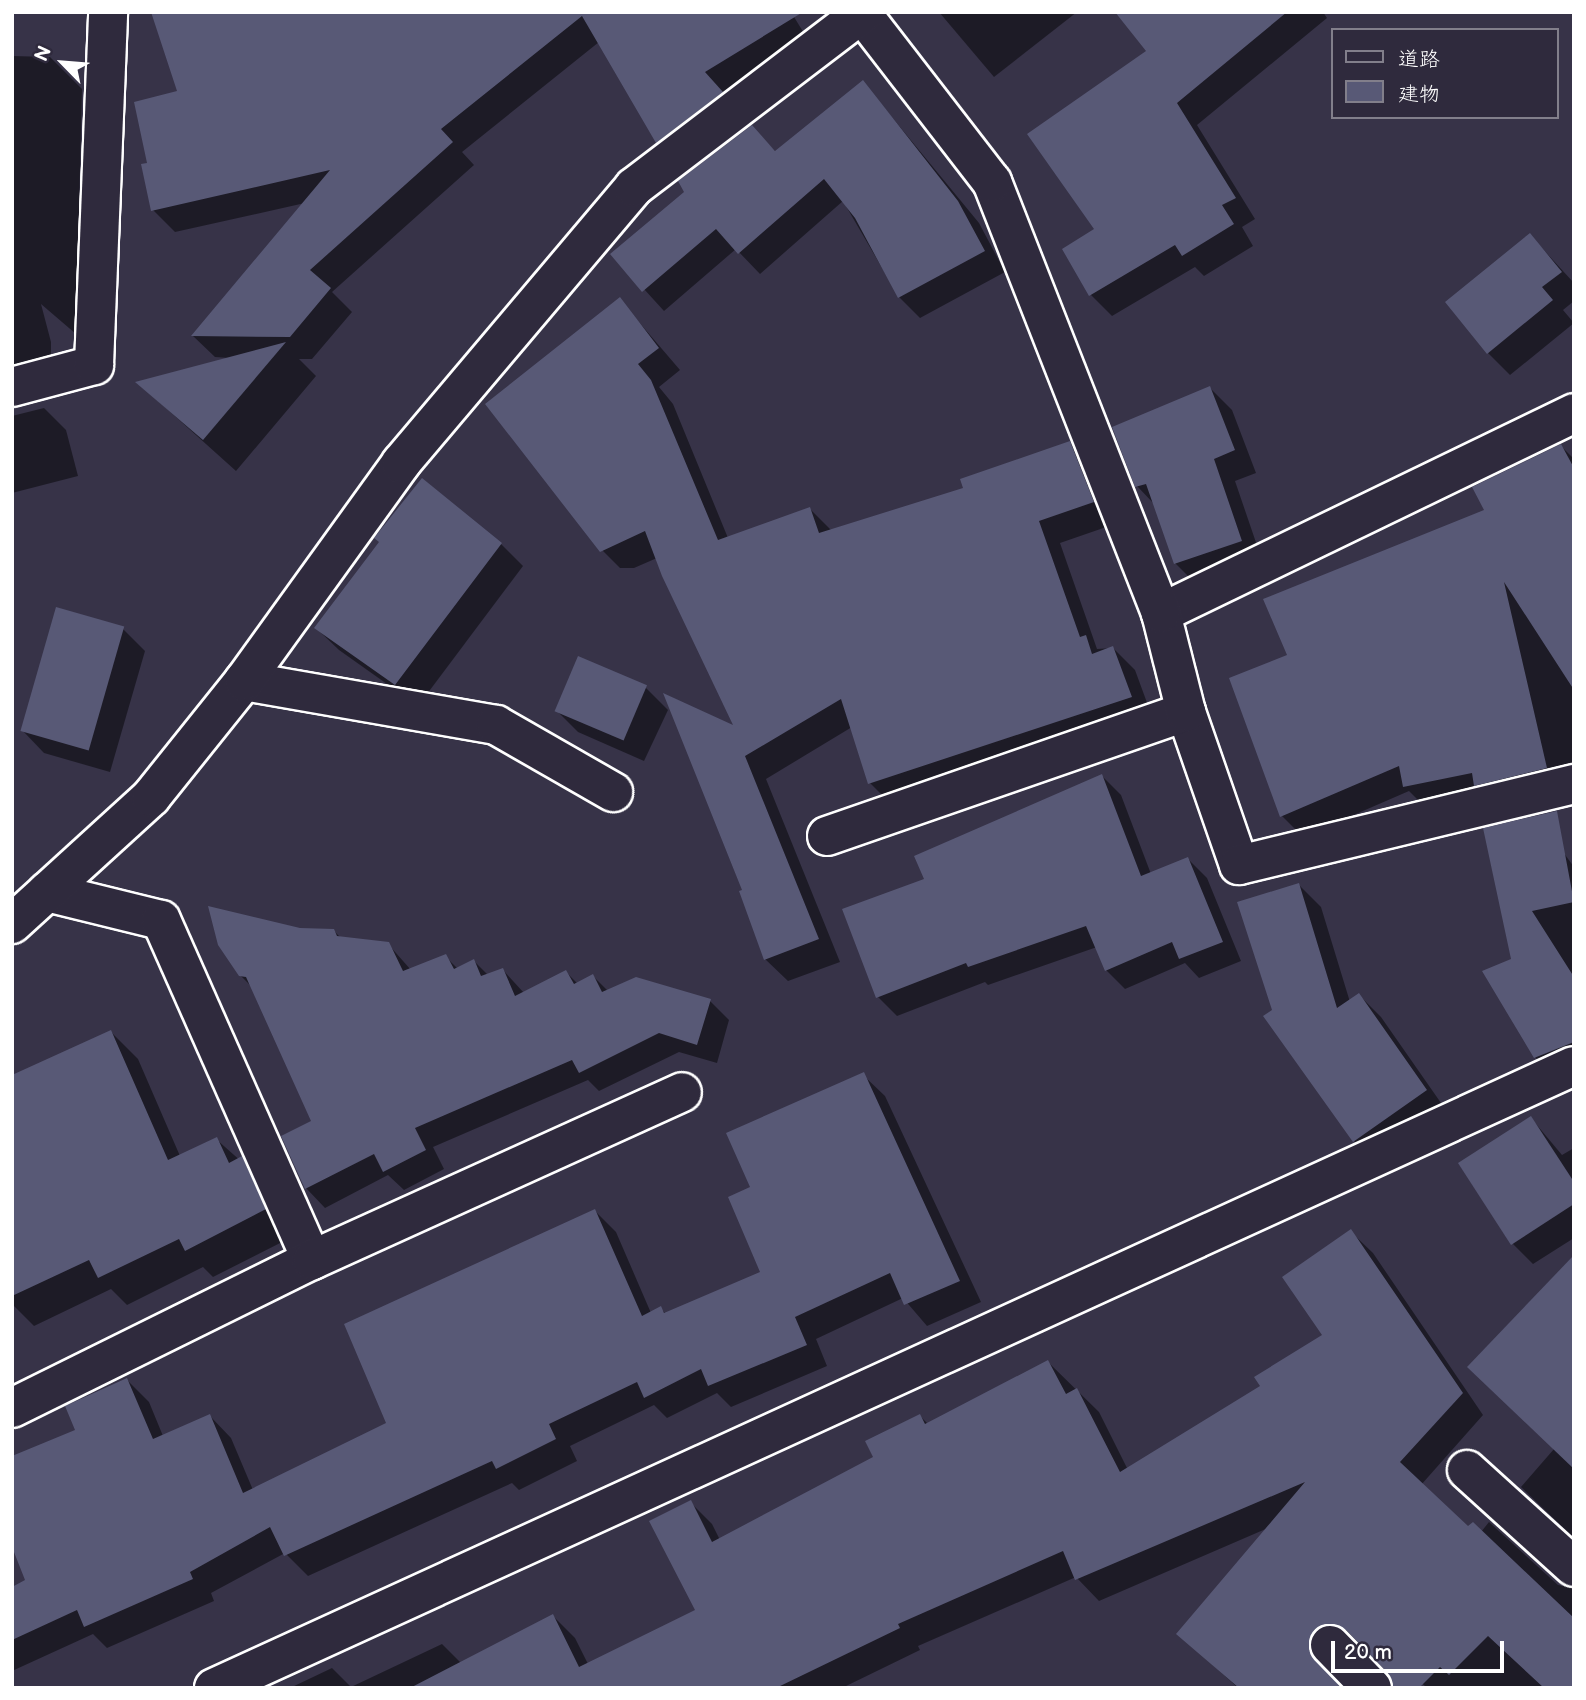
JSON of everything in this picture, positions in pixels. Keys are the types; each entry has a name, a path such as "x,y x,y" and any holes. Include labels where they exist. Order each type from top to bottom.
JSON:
{"street":[{"path":"12,387 94,365 108,12"},
{"path":"12,924 151,797 244,681 401,463 634,187 863,13 992,182 1160,613 1186,712 1239,865 1574,784"},
{"path":"1160,613 1574,413"},
{"path":"244,681 495,725 612,792"},
{"path":"827,836 1186,712"},
{"path":"47,892 161,920 312,1260"},
{"path":"214,1688 1574,1066"},
{"path":"12,1408 312,1260 682,1092"},
{"path":"1467,1470 1574,1567"},
{"path":"1330,1645 1372,1688"}],"building":[{"path":"151,12 803,12 705,72 723,92 656,143 582,16 441,129 453,142 310,270 331,288 290,337 191,336 330,170 151,211 141,164 147,163 134,102 177,91"},
{"path":"1115,12 1287,12 1177,103 1236,198 1222,205 1234,224 1182,256 1175,245 1089,296 1062,249 1094,229 1027,134 1146,51"},
{"path":"863,80 958,201 985,251 898,298 855,218 824,179 738,254 716,229 642,292 610,254 684,192 678,181 752,125 775,151"},
{"path":"1530,233 1562,272 1542,287 1553,300 1487,354 1445,302"},
{"path":"620,297 659,348 638,364 651,380 718,540 810,507 819,533 963,488 960,479 1070,441 1094,502 1039,521 1080,637 1086,635 1092,654 1113,646 1132,697 868,784 841,699 745,756 819,939 764,960 739,891 742,890 663,693 733,725 662,576 645,531 600,552 485,404"},
{"path":"286,342 203,440 135,382"},
{"path":"1210,386 1235,450 1214,459 1242,541 1174,564 1146,484 1135,487 1112,427"},
{"path":"1561,444 1574,468 1574,690 1504,582 1547,768 1474,786 1472,773 1403,787 1399,766 1280,817 1229,678 1287,655 1263,599 1484,510 1472,487"},
{"path":"422,478 502,543 395,685 314,628 379,542 374,538"},
{"path":"56,607 124,627 89,751 20,731"},
{"path":"578,656 647,685 624,741 555,711"},
{"path":"1102,774 1141,876 1188,857 1223,942 1179,959 1172,942 1105,971 1086,926 968,967 966,963 876,998 842,909 924,879 914,856"},
{"path":"1557,811 1574,902 1532,911 1574,977 1574,1042 1534,1058 1482,971 1511,959 1483,828"},
{"path":"1299,883 1337,1008 1359,993 1427,1090 1353,1142 1263,1016 1272,1010 1237,902"},
{"path":"208,906 300,928 334,929 337,936 389,942 403,971 446,954 454,969 474,959 481,976 503,968 515,996 566,970 574,984 593,974 602,992 636,977 711,999 697,1045 659,1033 579,1073 572,1060 415,1128 426,1150 383,1172 374,1154 305,1189 281,1136 311,1121 246,977 239,976 218,945"},
{"path":"111,1030 168,1160 217,1137 229,1163 242,1156 266,1209 185,1251 179,1239 98,1278 89,1260 12,1296 12,1075"},
{"path":"864,1072 960,1281 904,1305 890,1273 795,1317 807,1345 708,1386 701,1369 644,1398 637,1382 549,1424 556,1439 496,1469 492,1461 284,1556 270,1527 190,1572 193,1579 84,1627 77,1610 12,1640 12,1587 25,1580 12,1547 12,1456 75,1430 65,1406 127,1378 153,1439 210,1414 243,1493 386,1423 344,1324 595,1209 642,1316 661,1306 664,1313 760,1272 728,1197 750,1187 726,1133"},
{"path":"1531,1116 1574,1182 1574,1204 1511,1245 1458,1163"},
{"path":"1351,1229 1463,1393 1400,1462 1468,1526 1473,1522 1574,1618 1574,1688 1544,1688 1488,1636 1449,1675 1440,1667 1419,1688 1393,1688 1388,1673 1346,1630 1325,1624 1314,1630 1309,1650 1341,1688 1239,1688 1176,1634 1305,1482 1075,1580 1063,1551 898,1624 900,1628 776,1688 410,1688 553,1614 579,1667 695,1610 649,1521 691,1500 712,1542 873,1457 865,1441 920,1414 925,1424 1048,1360 1066,1394 1077,1388 1120,1472 1260,1386 1254,1377 1322,1335 1282,1277"},
{"path":"1574,1255 1574,1469 1467,1367"}]}
